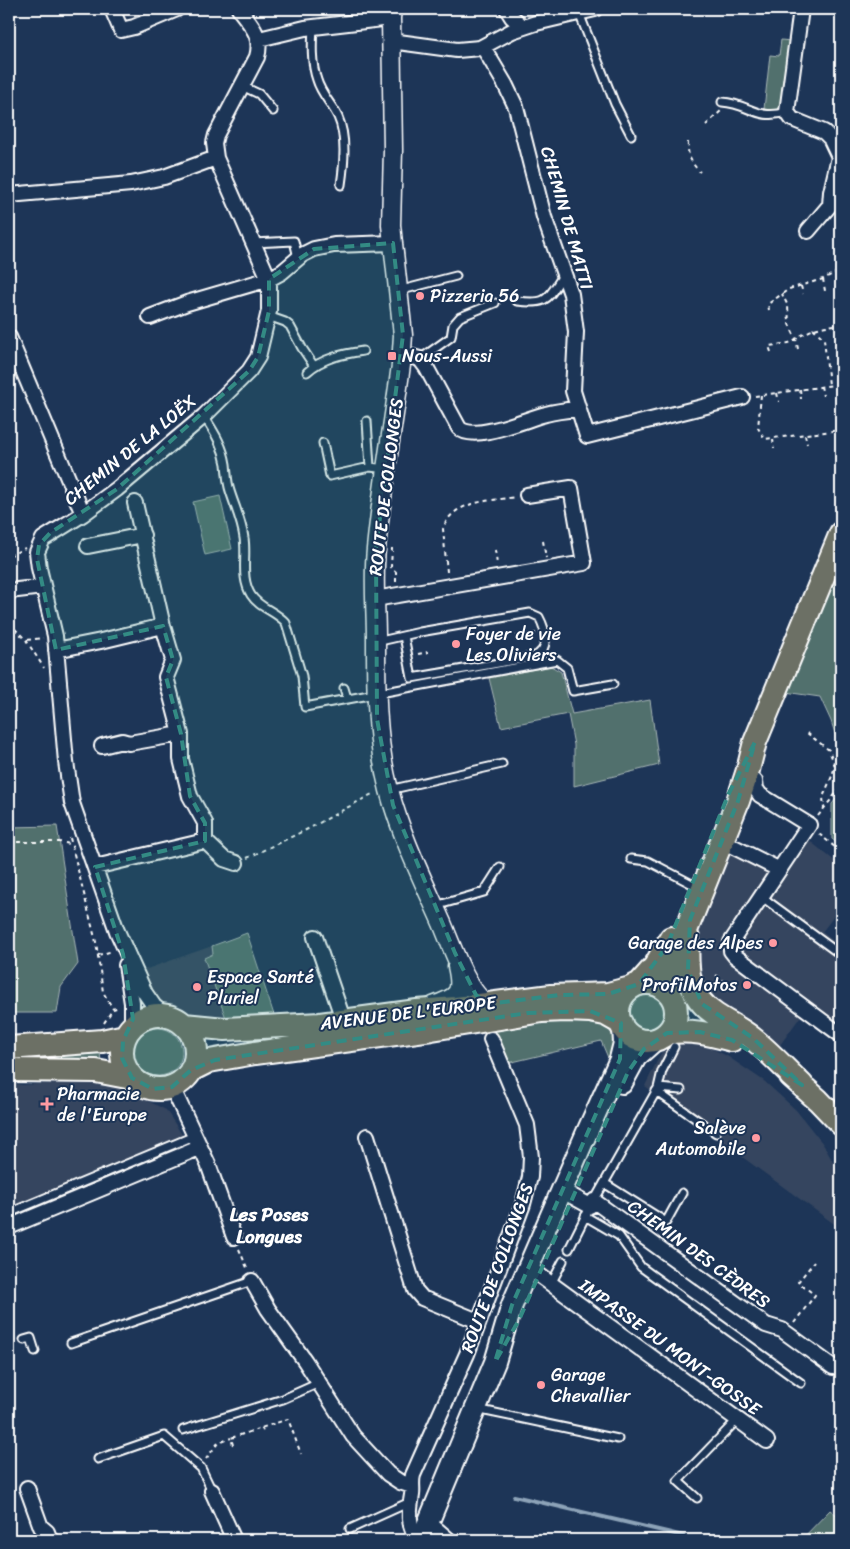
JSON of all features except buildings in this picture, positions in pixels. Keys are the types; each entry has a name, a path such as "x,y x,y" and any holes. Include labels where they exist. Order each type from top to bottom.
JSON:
{"main road":[{"path":"426,1527 495,1362 539,1276 567,1193 620,1059 624,1043 618,1012 620,1004 625,994 650,974 677,926 732,786 754,742 841,533"},
{"path":"665,1040 674,1024 676,1016 675,1004 670,995 673,963 744,784 754,742"},
{"path":"690,920 688,970 692,987 698,999 716,1015 753,1038 841,1124"},
{"path":"635,986 655,984 732,1040 775,1065 802,1086"},
{"name":"AVENUE DE L'EUROPE","path":"184,1025 212,1029 240,1029 344,1022 417,1010 443,1010 560,995 603,995 635,986"},
{"name":"AVENUE DE L'EUROPE","path":"191,1070 209,1062 255,1053 432,1029 535,1012 590,1011 605,1014 622,1026"},
{"path":"9,1048 102,1041 129,1030 142,1018 164,1015 184,1025 193,1037 195,1046 195,1061 191,1070 181,1082 172,1087 162,1089 148,1088 132,1078 96,1071 9,1070"},
{"path":"622,1026 635,1038 647,1041 665,1040"},
{"path":"129,1030 122,1046 122,1058 125,1068 132,1078"},
{"path":"567,1193 639,1054 682,1031 700,1032 732,1040"}],"street":[{"path":"112,9 121,30 134,27 177,9"},
{"path":"9,195 131,184 164,177 216,158 214,143 216,135 260,48 259,39 239,9"},
{"path":"506,9 523,27"},
{"path":"390,41 457,50 483,47 523,27 595,9"},
{"path":"801,9 787,112 792,119 824,132 837,150 838,163 832,192 836,205 808,231"},
{"path":"259,39 313,27 392,14"},
{"name":"ROUTE DE COLLONGES","path":"392,14 390,41 393,150 391,224 403,335 401,354 378,468 375,599 376,693 380,744 388,788 405,837 455,953 474,991 488,1004"},
{"name":"CHEMIN DE MATTI","path":"483,47 516,107 544,217 571,294 575,325 573,391 587,436 742,396"},
{"name":"CHEMIN DE LA LOËX","path":"129,1030 132,1010 130,984 117,931 76,817 69,791 55,636 38,559 39,545 50,533 83,514 168,453 249,372 258,357 268,316 270,301 269,279 216,158"},
{"path":"150,317 187,303 269,279 285,270 310,250 324,246 393,242"},
{"path":"9,337 83,514"},
{"path":"401,354 420,359 459,428 467,433 516,425 545,414 578,408"},
{"path":"375,599 584,563 571,488 527,496"},
{"path":"135,503 163,626 173,660 166,677 181,734 181,758 190,796 205,823 205,841 224,859 236,863"},
{"path":"88,546 143,535"},
{"path":"9,592 44,587"},
{"path":"56,650 102,642 163,626"},
{"path":"102,746 181,734"},
{"path":"756,781 756,789 760,795 809,825 731,942 731,951 735,956 841,1035"},
{"path":"95,867 205,841"},
{"path":"722,841 778,869"},
{"name":"CHEMIN DE LA LOËX","path":"117,931 145,993 154,1006 164,1015"},
{"path":"315,937 344,1022"},
{"name":"ROUTE DE COLLONGES","path":"417,1010 450,1000 457,994 460,980 455,953"},
{"name":"ROUTE DE COLLONGES","path":"426,1527 414,1534 409,1516 412,1475 459,1372 523,1204 530,1177 531,1157 527,1125 491,1039"},
{"path":"172,1087 218,1191 234,1237"},
{"path":"367,1136 415,1290 422,1298 478,1322"},
{"path":"9,1227 197,1142"},
{"name":"CHEMIN DES CÈDRES","path":"567,1193 766,1325 782,1330 832,1367"},
{"name":"IMPASSE DU MONT-GOSSE","path":"539,1276 767,1441"},
{"path":"252,1281 268,1309 353,1436 383,1470 396,1479 411,1494 426,1527 450,1540"},
{"path":"27,1488 42,1527 47,1532 50,1540"},
{"path":"212,1491 234,1540"}],"lane":[{"path":"580,13 615,104 631,135"},
{"path":"313,27 312,50 317,80 338,117 341,126 343,157 340,185"},
{"path":"242,86 260,92 273,111"},
{"path":"726,102 766,115 787,112"},
{"path":"253,243 294,241 298,258"},
{"path":"517,301 535,303 545,300 564,274"},
{"path":"398,291 456,276"},
{"path":"420,359 451,337 452,325 460,316 495,303"},
{"path":"268,316 285,322 290,326 314,366"},
{"path":"307,372 329,358 363,351"},
{"path":"204,416 219,440 226,464 229,489 243,530 246,584 257,602 282,618 286,623 302,676 305,706 558,660 567,668 573,691 613,684"},
{"path":"323,443 330,476 378,468 368,421"},
{"path":"376,642 404,636 530,614 539,616 546,645 542,653 536,655 412,678 404,636"},
{"path":"344,688 347,698"},
{"path":"388,788 502,764"},
{"path":"630,859 648,861 692,884"},
{"path":"435,906 484,892 500,867"},
{"path":"762,897 841,955"},
{"path":"569,1249 656,1091 662,1071 665,1040"},
{"path":"656,1091 681,1090"},
{"path":"656,1091 716,1133"},
{"path":"9,1214 197,1142"},
{"path":"604,1183 666,1222 682,1192"},
{"path":"590,1208 619,1236 641,1267 801,1383"},
{"name":"IMPASSE DU MONT-GOSSE","path":"539,1276 563,1261"},
{"path":"71,1343 252,1281"},
{"path":"24,1340 31,1338 35,1351"},
{"path":"183,1430 283,1399 319,1383"},
{"path":"476,1409 618,1439"},
{"path":"696,1498 678,1481 738,1420"},
{"path":"98,1459 164,1436 201,1468 212,1491"},
{"path":"350,1529 411,1494"}],"path":[{"path":"706,125 726,102"},
{"path":"688,142 688,152 693,164 700,172"},
{"path":"769,310 768,304 790,289 823,279 841,270"},
{"path":"823,279 825,291"},
{"path":"801,286 803,294"},
{"path":"782,294 788,306 789,324 796,339 798,349"},
{"path":"771,352 769,346 789,343 813,328 841,324"},
{"path":"813,328 824,340 829,385"},
{"path":"742,396 841,384"},
{"path":"821,386 823,396"},
{"path":"800,389 801,399"},
{"path":"777,392 779,402"},
{"path":"761,395 758,428 765,439 841,430"},
{"path":"805,434 806,444"},
{"path":"773,439 774,448"},
{"path":"449,587 443,545 443,529 448,518 454,512 469,505 527,496"},
{"path":"392,548 391,568 396,572 395,596"},
{"path":"516,636 544,632"},
{"path":"26,640 55,636"},
{"path":"807,733 829,750 835,766 823,796 824,809"},
{"path":"841,786 814,822 809,825 841,852"},
{"path":"236,863 388,788"},
{"path":"9,842 59,842 71,844"},
{"path":"716,975 728,984"},
{"path":"234,1237 252,1281"},
{"path":"786,1333 815,1295 798,1282 814,1262"},
{"path":"203,1462 218,1443 288,1419 301,1454"},
{"path":"261,1428 265,1434"},
{"path":"231,1438 233,1444"}],"highlighted area":[{"path":"393,243 403,335 376,549 377,719 393,805 455,953 476,995 488,1004 560,995 608,994 639,984 667,946 729,793 755,742 738,801 690,920 688,970 702,1004 753,1038 802,1085 732,1040 700,1032 667,1033 644,1049 628,1072 519,1320 495,1362 512,1305 620,1059 621,1023 590,1011 528,1013 215,1060 191,1070 172,1087 153,1089 132,1078 122,1058 123,1041 133,1019 123,954 95,867 205,841 205,823 190,796 181,734 166,677 173,660 163,626 56,650 37,559 39,545 50,533 117,489 249,371 258,357 269,311 269,279 314,249"}],"shaded area":[{"path":"806,838 841,866 841,907 822,932 841,947 841,1028 803,1013 780,1045 747,1026 699,991 693,929 724,841 778,869"},
{"path":"212,946 213,954 204,958 226,1018 199,1022 185,1011 161,1001 152,991 141,971"},
{"path":"671,1041 699,1042 727,1056 764,1081 796,1110 823,1144 841,1176 841,1229 645,1086 660,1055"},
{"path":"101,1080 116,1082 166,1110 190,1147 9,1223 9,1083 23,1085"}],"green space":[{"path":"781,40 791,41 781,109 772,112 764,109 770,55 779,56"},
{"path":"220,496 232,549 205,555 193,502"},
{"path":"841,563 841,752 831,721 820,697 785,692"},
{"path":"551,666 561,672 572,714 650,700 659,765 574,786 574,745 568,714 501,727 489,678"},
{"path":"841,793 841,846 832,839 832,804"},
{"path":"57,826 78,964 61,987 57,1013 9,1013 9,827"},
{"path":"247,933 274,1015 226,1018 204,958 213,954 212,946"},
{"path":"647,991 662,997 668,1012 662,1027 647,1033 632,1027 626,1012 632,997"},
{"path":"588,1017 612,1033 615,1044 609,1060 601,1041 508,1063 492,1024"},
{"path":"158,1028 167,1030 175,1035 180,1043 182,1052 180,1061 175,1069 167,1074 158,1076 149,1074 141,1069 136,1061 134,1052 136,1043 141,1035 149,1030"},
{"path":"100,1051 101,1063 9,1062 9,1056"},
{"path":"830,1510 841,1518 841,1540 801,1540"}],"waterway":[{"path":"514,1496 683,1536 686,1540"}],"place":[{"name":"Pizzeria 56","path":"420,296"},
{"name":"Nous-Aussi","path":"392,356"},
{"name":"Foyer de vie Les Oliviers","path":"456,644"},
{"name":"Garage des Alpes","path":"773,943"},
{"name":"ProfilMotos","path":"747,985"},
{"name":"Espace Santé Pluriel","path":"197,987"},
{"name":"Pharmacie de l'Europe","path":"47,1104"},
{"name":"Salève Automobile","path":"756,1138"},
{"name":"Garage Chevallier","path":"541,1385"}],"district":[{"name":"Les Poses Longues","path":"269,1225"}]}
